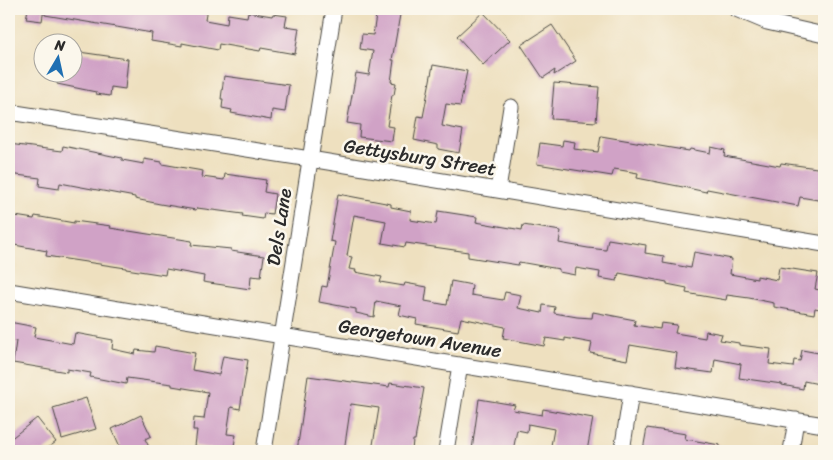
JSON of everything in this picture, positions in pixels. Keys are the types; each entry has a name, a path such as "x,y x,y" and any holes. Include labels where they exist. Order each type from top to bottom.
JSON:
{"street":[{"name":"Dels Lane","path":"264,451 334,9"},
{"path":"736,9 767,22 824,35"},
{"path":"498,190 511,107"},
{"name":"Gettysburg Street","path":"9,112 310,159 824,244"},
{"name":"Georgetown Avenue","path":"9,291 824,425"},
{"path":"446,451 460,365"},
{"path":"622,451 631,393"},
{"path":"791,451 796,420"}],"building":[{"path":"28,9 44,9 42,21 26,19"},
{"path":"45,9 142,9 169,13 170,9 207,9 205,20 227,24 228,14 247,17 248,12 272,16 273,14 287,16 285,26 299,28 295,54 261,48 260,51 219,44 218,50 182,43 182,46 151,41 152,33 45,15"},
{"path":"377,9 401,9 392,60 394,60 391,82 396,83 387,126 394,127 392,141 359,137 360,125 347,123 356,73 369,75 373,51 360,49 362,34 373,35"},
{"path":"483,12 510,40 483,65 457,36"},
{"path":"552,25 576,61 554,75 555,70 543,78 521,45"},
{"path":"82,52 128,59 125,89 111,87 110,96 57,84 57,82 82,82"},
{"path":"433,65 467,71 460,106 446,104 442,126 463,130 459,153 438,149 438,145 414,140 418,116 423,117"},
{"path":"224,76 289,85 285,112 272,110 271,120 231,113 232,110 222,108 223,99 221,99"},
{"path":"554,83 599,87 596,122 551,119"},
{"path":"601,136 689,151 690,149 710,153 711,147 725,150 724,156 780,166 781,163 824,169 824,201 800,197 798,206 707,189 706,192 637,178 638,173 614,169 612,176 537,164 540,143 562,146 563,140 575,142 574,149 598,152"},
{"path":"9,144 62,151 63,146 144,164 144,159 162,162 162,164 203,171 202,177 224,180 225,174 266,180 264,192 275,194 272,214 264,213 263,219 242,216 243,214 197,208 196,210 160,204 135,199 135,197 60,183 59,189 39,186 40,178 9,174"},
{"path":"338,194 391,204 391,207 411,211 410,220 436,224 438,211 477,217 476,222 522,230 523,225 561,231 559,243 588,248 606,250 608,239 646,245 645,253 664,256 663,263 691,268 694,252 732,259 730,274 757,279 757,276 777,280 779,267 818,273 815,289 824,291 824,310 815,308 814,314 774,307 774,303 749,298 727,295 726,300 686,293 687,288 667,284 667,282 619,273 617,281 599,278 600,272 576,268 575,275 559,272 559,269 519,262 518,265 468,257 468,252 406,243 405,247 382,243 386,221 354,215 347,256 352,257 349,269 356,270 355,272 382,277 380,282 404,286 405,283 427,287 425,301 447,305 451,281 472,285 471,295 503,300 505,292 521,295 518,308 542,313 543,305 555,307 554,313 577,317 592,318 593,312 635,320 634,325 660,329 661,323 677,325 675,333 705,338 706,331 722,334 720,340 739,343 739,345 771,349 769,364 793,367 794,360 800,361 802,350 824,354 819,384 804,381 803,389 739,378 741,364 715,359 713,373 675,368 677,353 630,345 627,360 590,353 592,343 565,338 565,341 546,338 544,346 503,338 505,327 461,318 458,331 416,324 417,319 399,315 401,306 376,301 374,317 356,313 356,309 319,302 322,286 327,287 335,242 330,241"},
{"path":"9,215 34,219 35,216 74,223 74,221 111,226 110,228 192,241 191,245 231,249 231,251 264,256 261,277 251,276 250,289 203,282 204,276 166,269 165,275 46,256 47,251 9,244"},
{"path":"9,322 36,327 34,337 73,344 75,333 113,340 112,349 135,354 136,350 154,352 155,346 195,353 192,370 219,375 223,356 248,360 240,409 231,407 227,434 236,435 233,451 195,446 197,430 193,430 194,418 204,419 208,392 172,386 172,384 127,378 126,384 90,377 91,373 67,369 67,372 13,363 16,341 9,340"},
{"path":"308,376 389,387 390,383 424,388 412,451 372,451 379,408 351,404 344,451 297,451"},
{"path":"86,398 96,429 62,439 53,408"},
{"path":"479,399 515,405 513,410 542,415 543,409 593,418 587,451 550,451 554,429 528,424 527,432 517,430 513,451 472,450"},
{"path":"141,415 151,436 145,439 151,451 122,451 112,429"},
{"path":"37,418 56,442 44,451 17,451 9,440"},
{"path":"647,428 686,434 685,439 720,445 720,451 643,450"}]}
